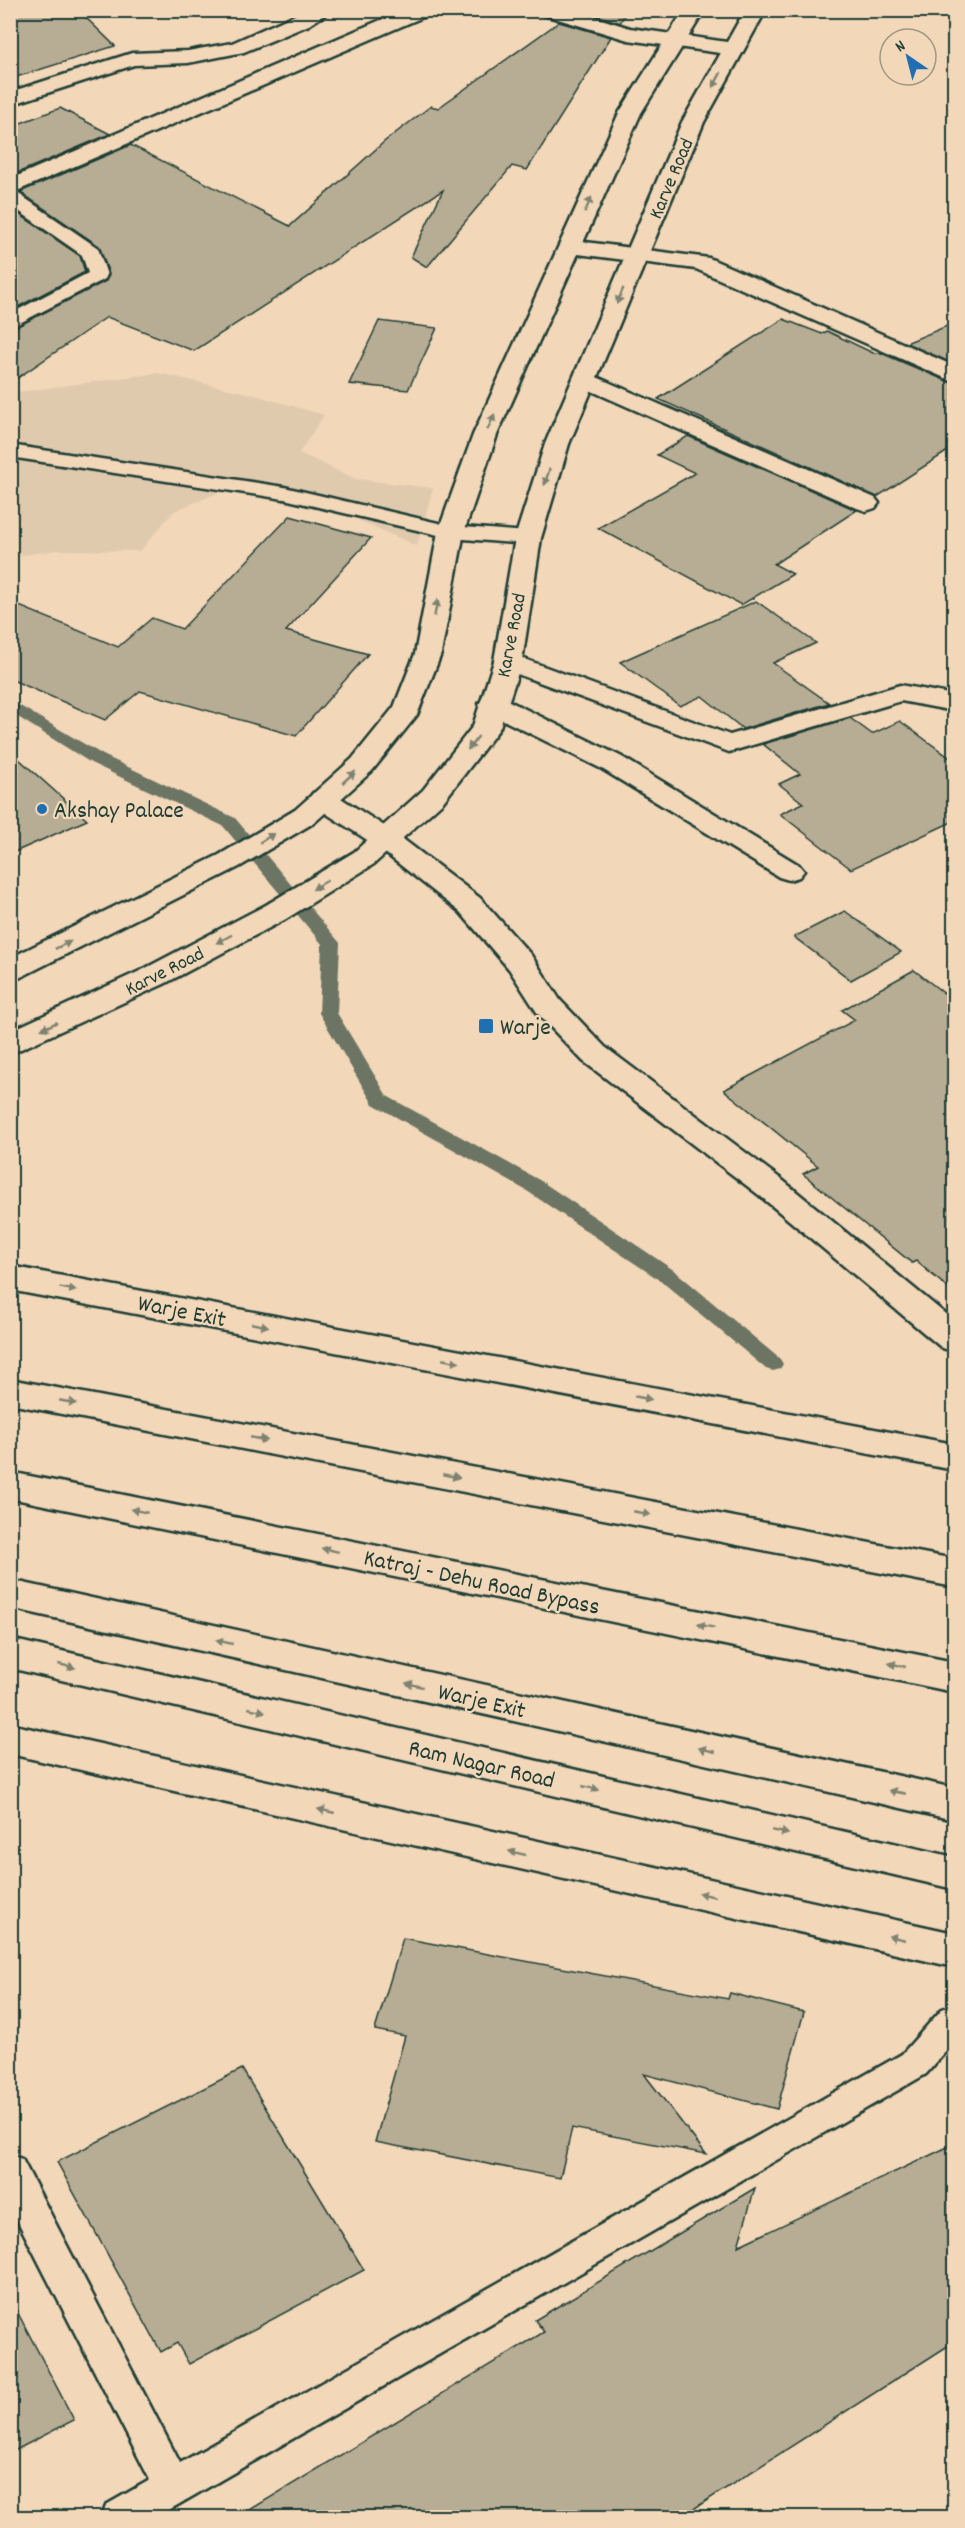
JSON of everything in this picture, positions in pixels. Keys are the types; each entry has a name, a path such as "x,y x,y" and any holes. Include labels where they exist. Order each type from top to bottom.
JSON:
{"main road":[{"path":"10,99 132,59 188,57 237,48 322,10"},
{"path":"10,187 423,10"},
{"path":"548,10 628,34 734,49"},
{"path":"10,970 229,861 314,808 362,765 408,709 428,654 451,532 485,435 630,113 678,41 695,10"},
{"name":"Karve Road","path":"10,1044 153,977 276,912 375,849 433,796 486,727 508,661 528,538 557,444 693,122 756,10"},
{"path":"570,247 701,262 954,375"},
{"path":"585,379 866,503"},
{"path":"508,661 729,744 900,693 954,703"},
{"path":"493,704 612,763 789,871"},
{"path":"314,808 375,849 470,905 520,962 549,1007 594,1054 770,1187 954,1339"},
{"name":"Warje Exit","path":"10,1278 954,1457"},
{"path":"10,1390 954,1573"},
{"name":"Katraj - Dehu Road Bypass","path":"10,1485 954,1677"},
{"name":"Warje Exit","path":"10,1594 954,1804"},
{"name":"Ram Nagar Road","path":"10,1653 954,1873"},
{"path":"10,1739 954,1950"}],"lane":[{"path":"10,196 91,252 98,275 10,322"},
{"path":"10,451 284,493 451,532 528,538"},
{"path":"119,2517 914,2064 954,2019"},
{"path":"10,2170 173,2487"}],"shaded area":[{"path":"158,373 251,394 324,415 299,453 356,479 433,488 417,546 333,509 225,490 174,511 140,551 57,550 11,557 11,393"}],"building":[{"path":"11,10 78,10 115,46 10,79"},
{"path":"581,10 627,10 620,23"},
{"path":"559,22 611,37 527,170 512,166 427,267 411,257 443,190 194,351 107,317 10,383 10,330 106,281 109,274 99,246 20,192 131,145 290,226 385,141 431,106 438,108"},
{"path":"60,108 110,134 10,176 10,127"},
{"path":"10,208 80,256 85,272 10,311"},
{"path":"783,319 822,334 827,331 873,353 881,353 954,384 954,447 877,497 658,399"},
{"path":"379,321 437,328 408,390 349,384"},
{"path":"954,323 954,364 906,343"},
{"path":"688,436 857,510 774,564 793,574 741,605 598,528 695,473 657,455"},
{"path":"290,516 371,538 286,631 368,654 296,736 140,691 105,720 10,679 10,602 118,647 152,618 182,629"},
{"path":"756,601 816,643 773,663 829,703 743,729 702,696 680,706 620,662"},
{"path":"850,718 872,734 900,721 954,761 954,821 851,869 780,814 803,803 779,784 800,774 763,744"},
{"name":"Akshay Palace","path":"10,751 87,820 10,854"},
{"path":"845,911 901,952 851,980 794,937"},
{"path":"914,970 954,1001 954,1293 916,1261 912,1263 803,1174 818,1166 724,1090 855,1020 842,1010"},
{"path":"403,1938 728,1999 730,1993 804,2012 777,2109 644,2074 706,2154 572,2128 560,2178 375,2142 405,2036 375,2030"},
{"path":"242,2069 364,2270 189,2364 177,2343 161,2352 57,2162"},
{"path":"954,2144 954,2342 681,2517 238,2517 544,2332 535,2320 755,2188 738,2246"},
{"path":"10,2298 74,2420 10,2453"}],"waterway":[{"path":"10,705 97,759 229,822 331,943 328,1013 380,1100 534,1186 668,1276 773,1364"}],"place":[{"name":"Akshay Palace","path":"42,809"},
{"name":"Warje","path":"486,1026"}]}
